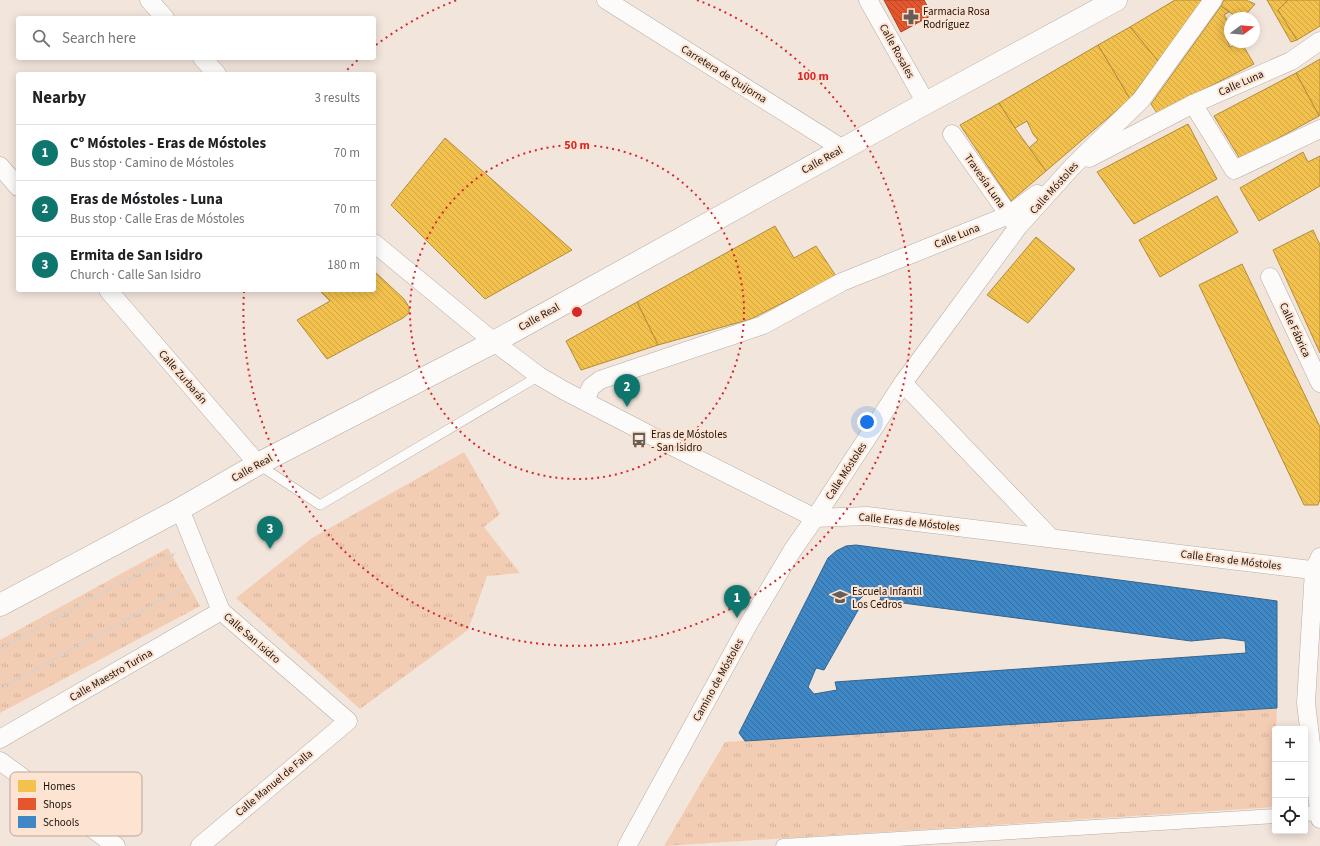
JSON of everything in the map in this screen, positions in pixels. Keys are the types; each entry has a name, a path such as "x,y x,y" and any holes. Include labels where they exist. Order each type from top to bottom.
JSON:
{"street":[{"path":"149,0 163,16"},
{"name":"Carretera de Quijorna","path":"606,0 843,149"},
{"name":"Calle Rosales","path":"868,0 926,103"},
{"name":"Calle Móstoles","path":"1072,167 1141,100 1213,0"},
{"name":"Calle Real","path":"0,605 180,509 258,464 494,342 1107,2"},
{"name":"Calle Luna","path":"584,401 591,387 600,380 763,325 842,282 1014,221 1072,167 1193,104 1290,61 1320,42"},
{"path":"204,60 215,72"},
{"path":"1193,104 1234,170 1320,129"},
{"name":"Travesía Luna","path":"952,134 1014,221"},
{"path":"0,166 16,185"},
{"name":"Calle Móstoles","path":"815,518 903,382 1014,221"},
{"name":"Calle Eras de Móstoles","path":"376,245 494,342 539,376 584,401 815,518 867,516 1051,538 1318,566"},
{"name":"Calle Fábrica","path":"1270,277 1320,382"},
{"name":"Calle Zurbarán","path":"110,292 258,464"},
{"path":"903,382 1051,538"},
{"name":"Calle San Isidro","path":"180,509 221,611 348,721"},
{"name":"Camino de Móstoles","path":"627,846 748,625 792,551 815,518"},
{"path":"1314,815 1306,703 1318,566"},
{"name":"Calle Maestro Turina","path":"0,739 221,611"},
{"name":"Calle Manuel de Falla","path":"200,846 348,721"},
{"path":"0,761 15,772"},
{"path":"783,846 1272,816"},
{"path":"102,836 116,846"}],"lane":[{"path":"258,464 320,505 539,376"}],"path":[{"path":"0,649 176,552 180,558"},
{"path":"0,689 194,582"}],"green space":[{"path":"464,452 500,514 484,527 520,573 487,576 468,630 360,709 236,598 312,538"},
{"path":"168,548 200,606 0,713 0,640"},
{"path":"1277,708 1276,726 1272,726 1272,807 664,846 725,742"}],"building: Homes":[{"path":"1175,0 1205,0 1158,61 1130,27"},
{"path":"1224,0 1246,0 1255,4 1248,12 1230,12 1221,6"},
{"path":"1267,0 1288,0 1278,10 1297,40 1291,42"},
{"path":"1288,0 1320,0 1320,26 1297,40 1278,10"},
{"path":"1221,6 1229,12 1224,12 1224,48 1245,48 1254,64 1157,113 1151,104"},
{"path":"1130,27 1158,61 1130,99 1098,45"},
{"path":"1098,45 1130,99 1046,171 1029,148 1038,140 1033,134 1027,121 1015,128 999,103"},
{"path":"1320,59 1320,115 1319,116 1296,73"},
{"path":"1296,73 1319,116 1240,159 1214,116"},
{"path":"999,103 1046,171 1011,201 960,125"},
{"path":"1188,124 1217,179 1134,224 1097,172"},
{"path":"445,138 572,250 485,299 391,205"},
{"path":"1303,152 1308,162 1320,156 1320,186 1259,221 1240,188"},
{"path":"1217,196 1238,232 1160,277 1139,240"},
{"path":"775,226 794,258 816,246 836,276 751,319 658,345 637,302"},
{"path":"1313,230 1320,245 1320,353 1273,250"},
{"path":"1036,237 1075,269 1028,323 987,295"},
{"path":"1242,264 1320,427 1320,499 1318,505 1304,505 1199,285"},
{"path":"376,273 404,299 409,307 409,313 403,318 327,359 297,320 330,301 321,292 376,292"},
{"path":"637,302 658,345 581,370 566,341"}],"building: Shops":[{"path":"884,0 924,0 932,15 901,32"}],"building: Schools":[{"path":"856,545 1277,601 1277,708 745,741 739,733 828,558 836,551 846,546","holes":["864,595 881,596 880,600 1191,641 1223,638 1245,641 1246,653 835,682 837,690 814,694 808,687 816,668 824,670 861,605 857,602"]}],"place":[{"name":"Farmacia Rosa Rodríguez","path":"911,17"},
{"name":"Eras de Móstoles - Luna","path":"627,407"},
{"name":"Eras de Móstoles - San Isidro","path":"639,440"},
{"name":"Ermita de San Isidro","path":"270,549"},
{"name":"Escuela Infantil Los Cedros","path":"840,597"},
{"name":"Cº Móstoles - Eras de Móstoles","path":"737,618"}]}
